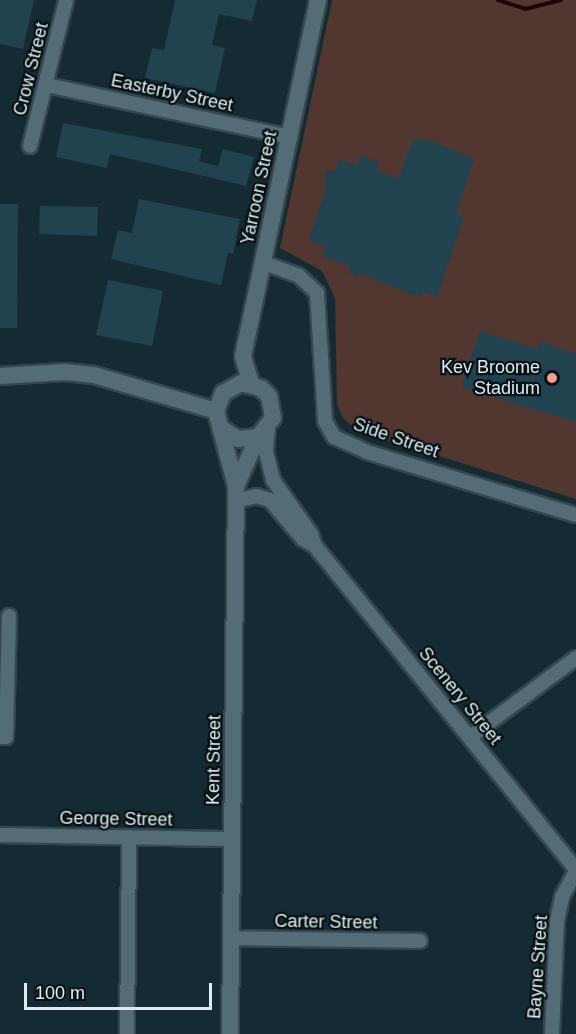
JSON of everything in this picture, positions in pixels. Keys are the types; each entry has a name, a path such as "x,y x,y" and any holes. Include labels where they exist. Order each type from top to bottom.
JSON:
{"street":[{"name":"Crow Street","path":"30,146 47,85 66,0"},
{"name":"Yarroon Street","path":"251,384 243,356 318,0"},
{"name":"Easterby Street","path":"47,85 290,137"},
{"name":"Side Street","path":"264,263 299,276 316,293 325,421 334,437 367,452 576,514"},
{"path":"0,376 65,372 94,375 216,411"},
{"path":"241,383 251,384 269,396 273,418 263,432 238,439 221,428 216,411 223,393 241,383"},
{"name":"Kent Street","path":"221,428 236,493 230,1034"},
{"name":"Kent Street","path":"236,493 263,432"},
{"name":"Scenery Street","path":"263,432 273,480 311,534 315,546 576,871"},
{"name":"Scenery Street","path":"236,493 270,500 303,539 315,546"},
{"path":"0,737 6,737 9,616"},
{"path":"470,737 576,658"},
{"name":"George Street","path":"0,836 232,839"},
{"path":"127,1034 129,837"},
{"name":"Bayne Street","path":"552,1034 557,921 562,897 576,871"},
{"name":"Carter Street","path":"231,938 420,941"}],"shaded area":[{"path":"332,0 576,0 576,499 356,430 343,418 337,405 335,298 322,271 280,248"}],"building":[{"path":"0,0 34,0 23,49 0,44"},
{"path":"175,0 257,0 252,21 219,14 212,45 225,48 215,93 145,78 152,48 164,50"},
{"path":"63,123 202,149 199,161 218,166 223,149 254,157 246,186 110,154 107,168 56,157"},
{"path":"413,139 432,141 474,159 456,214 464,216 437,297 422,292 421,296 411,294 359,273 357,277 348,273 351,266 323,256 326,247 309,240 326,188 325,172 335,171 339,159 357,165 360,156 380,162 377,171 399,178"},
{"path":"139,199 240,219 233,254 228,253 221,285 111,259 118,230 132,233"},
{"path":"0,204 18,204 17,328 0,328"},
{"path":"40,206 98,207 97,236 39,234"},
{"path":"108,280 163,291 152,346 96,335"},
{"path":"480,331 537,349 540,341 576,354 576,422 461,387"}],"waterway":[{"path":"498,0 525,9 561,0"}],"place":[{"name":"Kev Broome Stadium","path":"552,378"}]}
